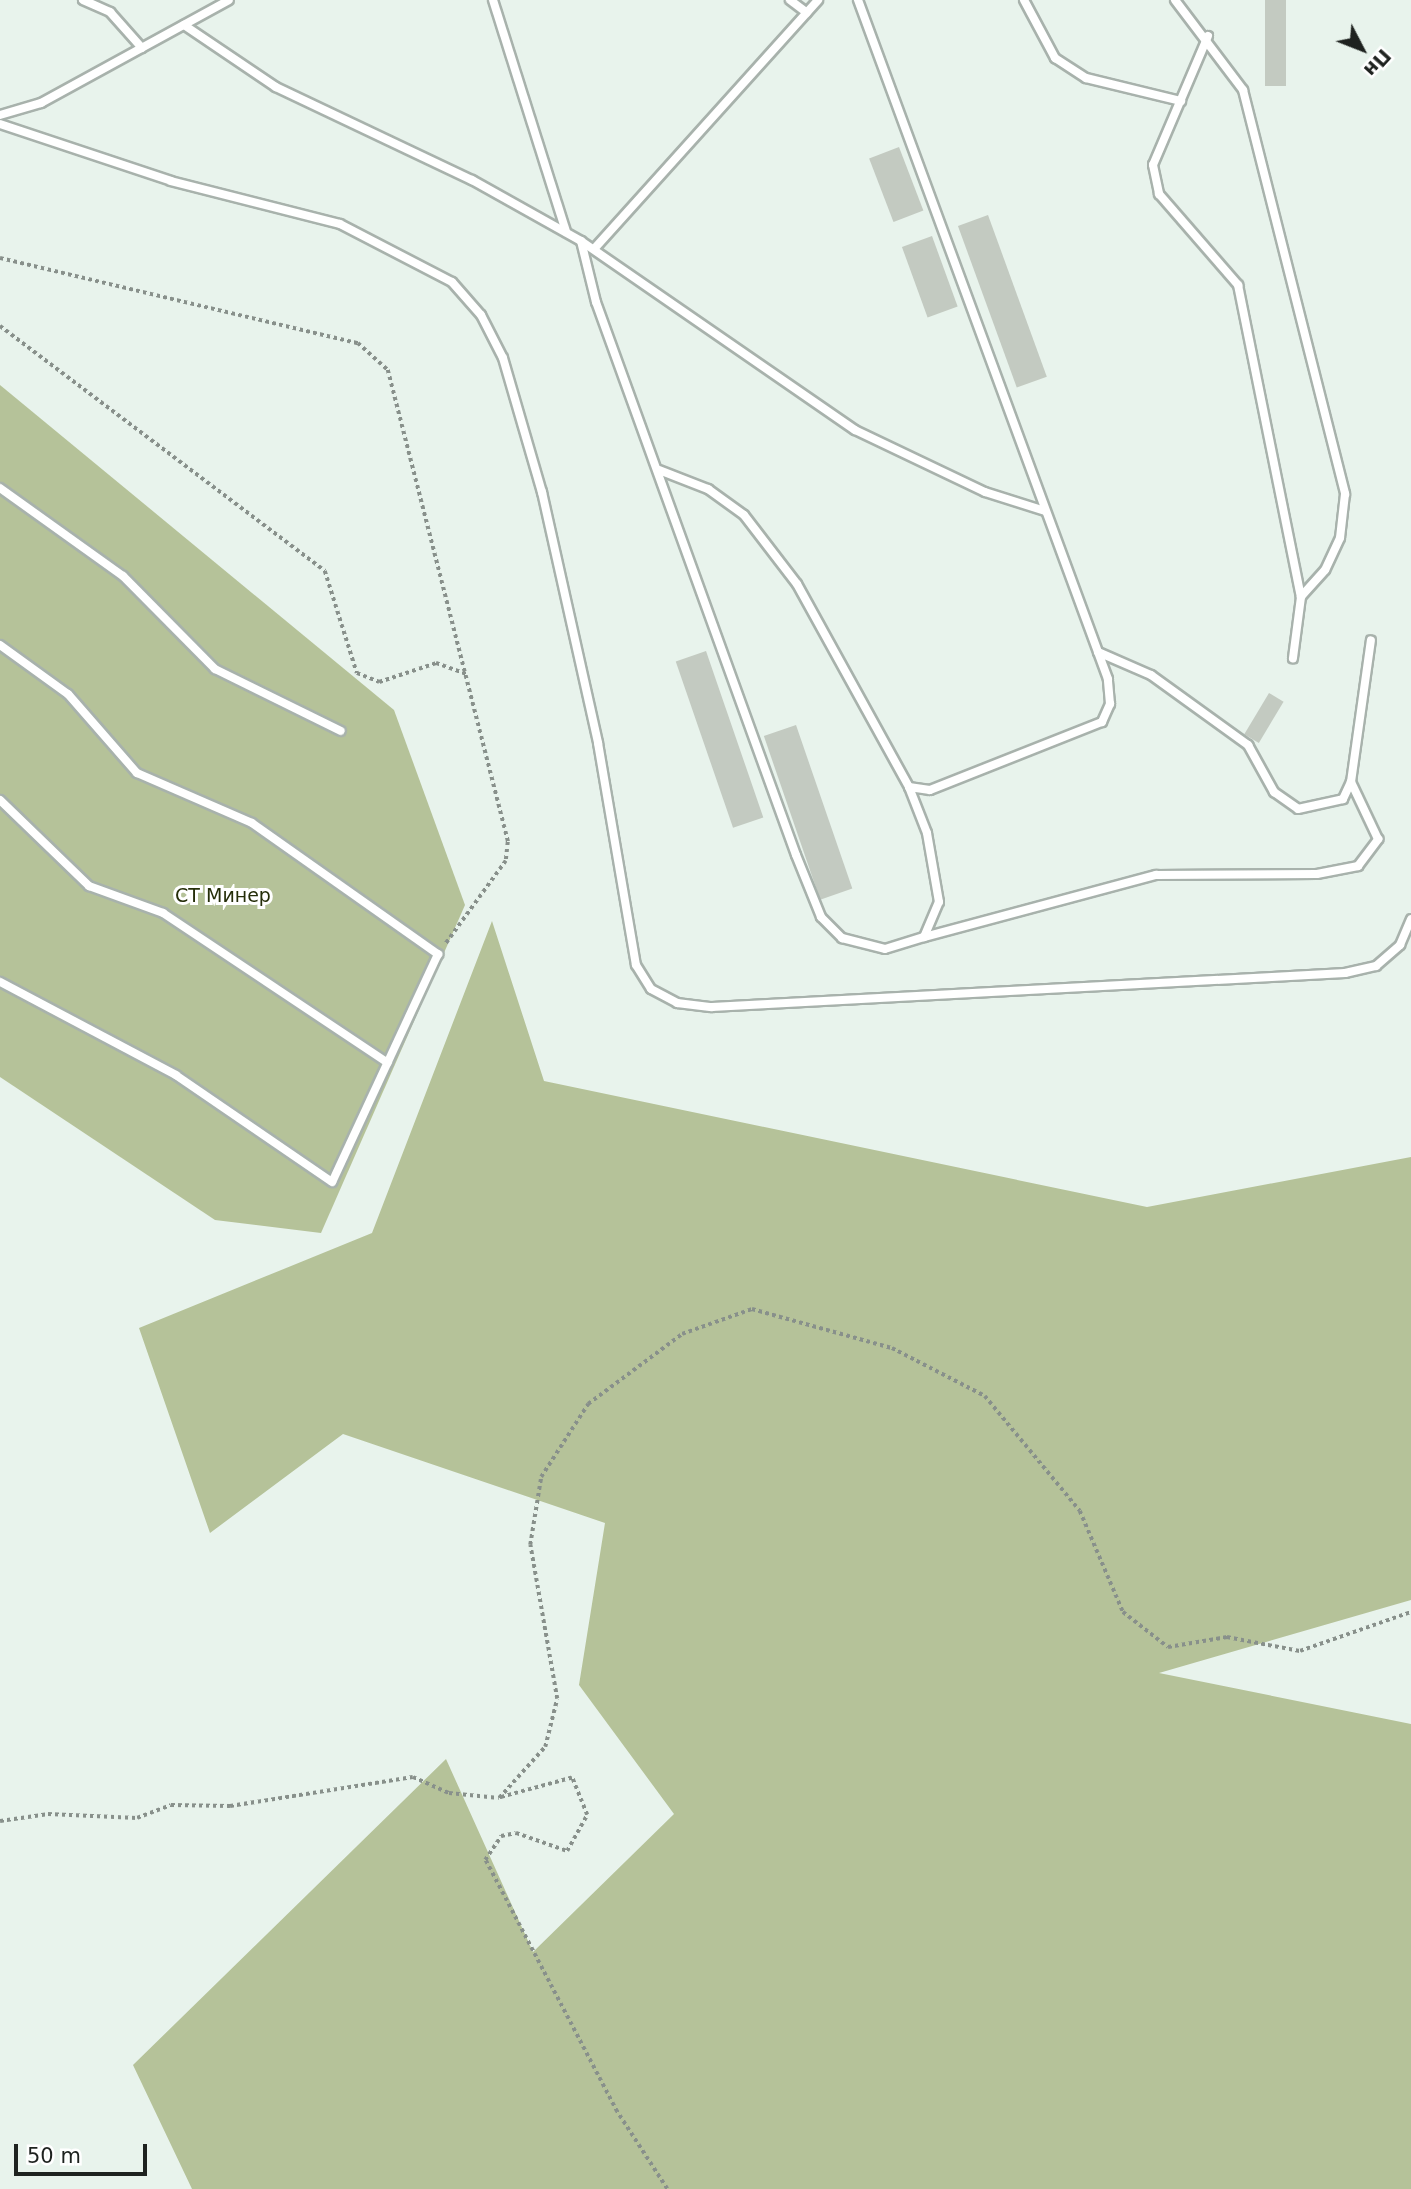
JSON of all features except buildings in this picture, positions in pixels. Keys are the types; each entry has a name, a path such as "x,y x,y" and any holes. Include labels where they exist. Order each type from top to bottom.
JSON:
{"lane":[{"path":"83,0 110,12 142,48"},
{"path":"0,115 41,103 229,0"},
{"path":"493,0 566,232"},
{"path":"790,0 807,13"},
{"path":"594,249 818,0"},
{"path":"858,0 1098,652 1110,704 1102,722 930,790 909,787"},
{"path":"1024,0 1055,58 1086,78 1181,101"},
{"path":"1175,0 1208,36 1243,90 1345,494 1340,538 1325,570 1301,597"},
{"path":"184,24 276,88 581,241 855,430 985,492 1045,511"},
{"path":"1208,36 1153,165 1159,194 1238,285 1301,597 1293,658"},
{"path":"0,124 171,181 340,224 441,275 481,315 503,358 542,492 598,743 636,965 651,989 677,1003 712,1007 1345,973 1376,966 1400,945 1411,919"},
{"path":"581,241 583,262 821,917 842,938 885,949 1156,875 1317,874 1358,866 1378,839 1351,782"},
{"path":"659,470 708,489 744,514 797,584 909,787 927,833 939,902 924,937"},
{"path":"0,488 123,576 215,669 341,732"},
{"path":"1098,652 1151,675 1248,745 1274,792 1298,809 1343,799 1351,782 1371,640"},
{"path":"0,645 68,694 137,773 252,823 438,954 332,1182 176,1075 0,982"},
{"path":"0,800 89,886 163,913 388,1063"}],"path":[{"path":"0,258 358,343 376,355 398,390 508,842 506,861 438,954"},
{"path":"0,326 325,571 357,673 379,682 436,663 466,674"},
{"path":"499,1798 545,1747 557,1699 530,1545 541,1477 588,1404 682,1334 752,1309 892,1348 985,1396 1080,1511 1123,1612 1168,1647 1227,1637 1300,1651 1411,1612"},
{"path":"0,1821 48,1814 137,1818 171,1805 230,1806 413,1777 449,1793 499,1798 568,1778 575,1782 587,1815 573,1847 562,1851 516,1833 500,1836 485,1860 617,2112 667,2189"}],"green space":[{"name":"СТ Минер","path":"0,385 394,710 465,905 321,1233 215,1220 0,1077"},
{"path":"492,921 544,1081 1147,1207 1411,1157 1411,1600 1159,1673 1411,1724 1411,2189 192,2189 133,2065 446,1759 533,1952 674,1814 579,1685 605,1523 343,1434 210,1533 139,1328 372,1233"}]}
